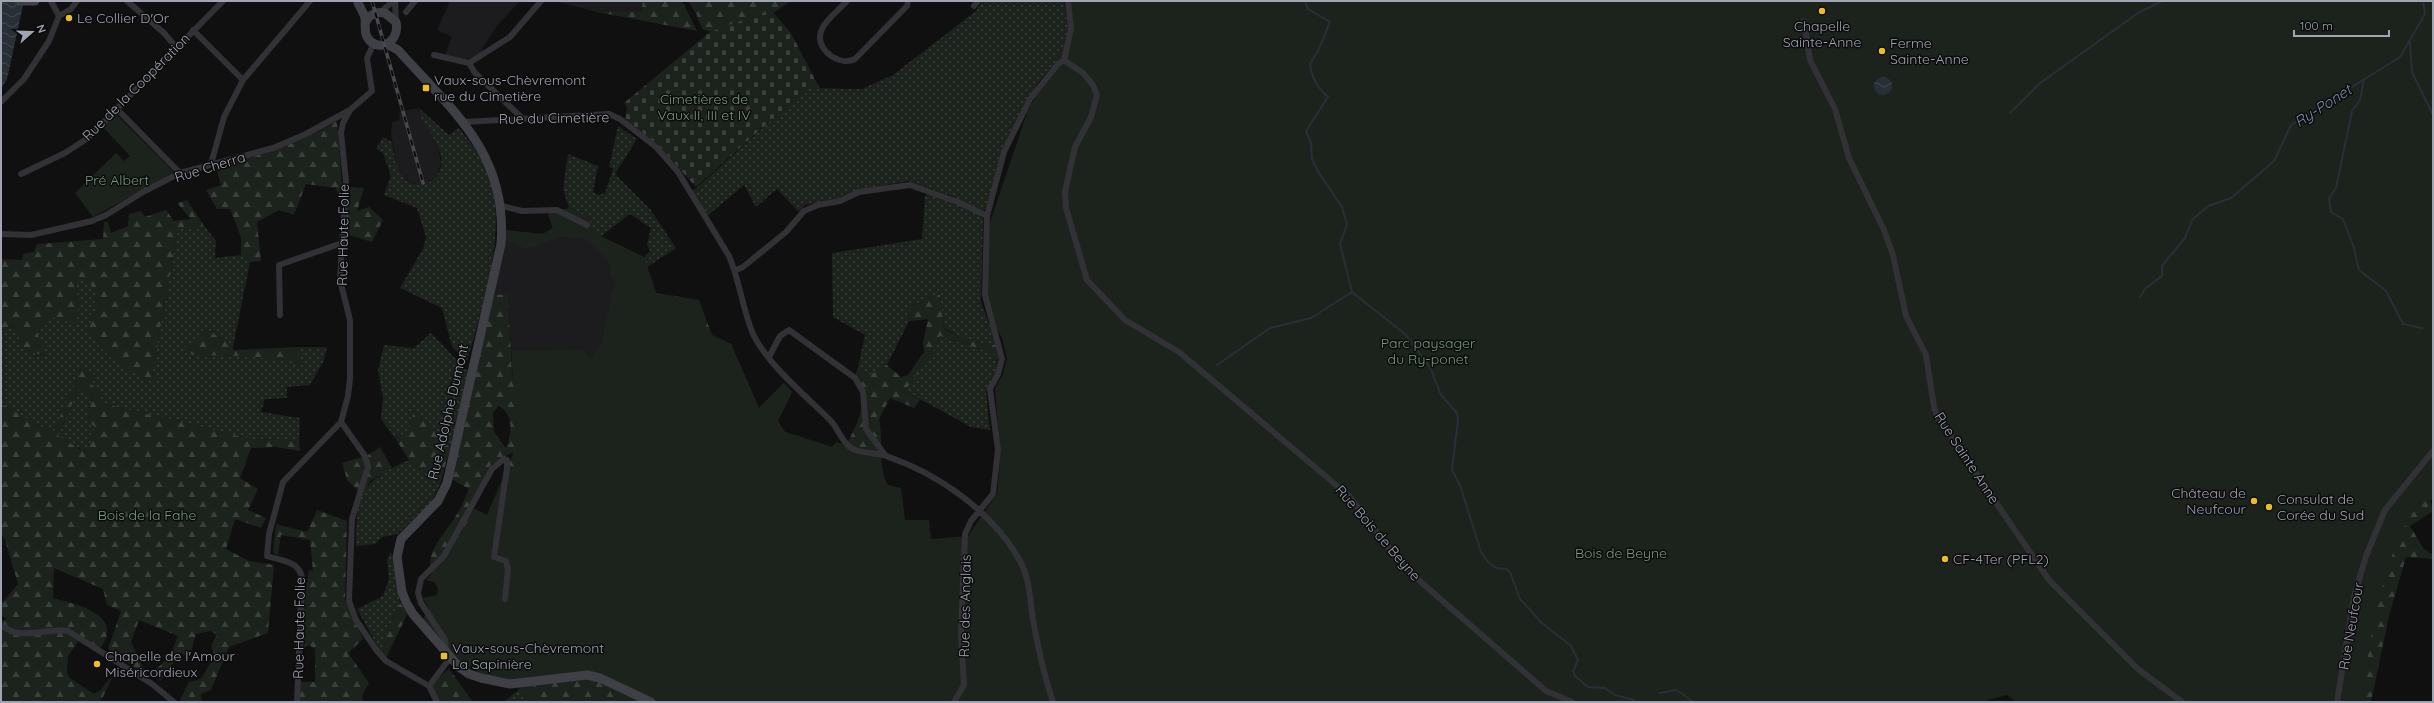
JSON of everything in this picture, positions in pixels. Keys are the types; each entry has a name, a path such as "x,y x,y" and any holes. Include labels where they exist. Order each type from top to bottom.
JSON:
{"main road":[{"path":"21,1 35,1"},
{"path":"357,2 368,11 389,14 396,22 395,36 398,50"},
{"path":"357,2 365,18 366,35 374,43 387,44 398,50"},
{"path":"365,24 370,16 378,12"},
{"path":"387,44 395,36"},
{"name":"Rue Adolphe Dumont","path":"398,50 463,122 487,158 495,177 502,206 501,244 447,483 438,501 405,534 398,547 402,592 412,614 448,655 469,674 494,682 518,684 586,675 600,678 651,702"}],"street":[{"path":"51,1 59,16"},
{"path":"1,102 24,79 49,41 59,16 71,9 77,1"},
{"path":"127,1 164,33 176,47"},
{"name":"Rue de la Coopération","path":"21,174 78,145 88,138 223,1"},
{"path":"211,164 224,117 243,80 310,1"},
{"path":"378,12 394,1 396,22"},
{"path":"406,12 415,1"},
{"path":"434,55 470,63 510,37 541,1"},
{"path":"847,1 823,26 820,35 822,46 838,61 848,63 855,59 907,6 908,1"},
{"path":"1064,60 1071,29 1068,1"},
{"name":"Rue Sainte Anne","path":"1804,21 1810,60 1835,109 1849,158 1884,230 1893,255 1906,316 1926,355 1934,407 1938,418 2049,580 2138,669 2182,702"},
{"path":"193,30 243,80"},
{"name":"Rue Haute Folie","path":"297,702 302,578 300,569 294,564 267,556 269,534 283,482 341,422 350,379 350,320 340,280 346,181 341,133 343,123 350,110 372,91 367,58 374,43"},
{"name":"Rue des Anglais","path":"954,702 964,685 962,633 966,534 971,521 981,512 993,494 998,450 990,390 998,374 1002,359 985,295 987,216 1004,152 1030,99 1053,69 1064,60"},
{"name":"Rue Bois de Beyne","path":"1064,60 1082,73 1093,84 1097,95 1091,117 1075,146 1065,192 1066,208 1084,275 1125,320 1179,352 1349,496 1395,556 1422,583 1546,691 1572,702"},
{"path":"470,63 475,73 522,118"},
{"path":"116,108 180,173"},
{"name":"Rue Cherra","path":"1,234 31,235 92,221 106,215 143,192 180,173 273,148 306,134 350,110"},
{"name":"Rue du Cimetière","path":"463,122 609,114 620,119 656,147 678,172 712,227 736,270"},
{"path":"987,216 958,202 910,185 859,192 840,201 818,205 804,211 786,232 743,267 736,270 738,289 754,335 769,357 793,384 833,423 850,447 885,455 956,490 981,512 1002,535 1021,562 1028,581 1040,658 1053,702"},
{"path":"502,206 522,211 556,210 587,225"},
{"path":"280,315 279,265 342,243"},
{"path":"769,357 780,336 789,330 855,378 863,392 866,429 885,455"},
{"path":"341,422 364,456 368,467 352,519 349,601 356,620 377,651 386,661 429,686 436,702"},
{"name":"Rue Neufcour","path":"2338,702 2354,597 2366,556 2385,510 2433,451"},
{"path":"429,686 448,655 445,640 421,603 418,593 421,579 444,556 492,469 504,459 507,460 507,468 494,557 506,561 508,569 505,599"},
{"path":"1,625 14,632 27,634 59,629 68,630 152,684 174,702"}],"shaded area":[{"path":"450,1 520,1 496,27 482,49 483,51 471,58 464,59 445,55 452,37 437,30"},
{"path":"554,1 643,1 641,12 597,12"},
{"path":"419,108 420,115 438,148 441,162 437,176 427,183 419,185 410,182 403,176 397,165 391,135 392,123 400,119 399,112"},
{"path":"561,237 584,238 607,260 614,284 601,345 591,360 583,349 511,350 508,296 491,294 504,240 525,249"}],"green space":[{"path":"643,1 682,1 697,31 597,12 641,12"},
{"path":"688,1 791,1 773,13 771,10 710,32 702,29 696,13"},
{"path":"982,1 1064,1 1068,29 1062,55 1037,84 1003,150 987,208 983,211 954,197 908,181 858,190 838,198 805,205 799,212 777,189 756,207 744,185 707,216 692,192 807,88 862,89 893,75 976,11"},
{"name":"Parc paysager du Ry-ponet","path":"1071,1 2433,1 2433,480 2411,514 2400,536 2385,576 2375,617 2360,702 2016,702 2007,695 1981,702 652,702 594,675 520,689 512,681 484,676 456,659 423,598 438,595 437,583 426,580 446,559 475,509 487,515 509,466 519,467 511,350 583,349 591,360 601,345 614,284 607,260 584,238 561,237 525,249 504,240 504,230 543,234 553,228 548,214 569,208 589,218 592,232 644,257 656,293 699,300 705,331 711,342 731,344 759,408 784,383 792,392 778,421 785,432 832,447 836,442 881,459 881,473 888,485 901,488 905,520 929,520 931,539 968,536 997,494 1000,450 995,389 1003,374 1007,359 1002,338 992,320 987,297 988,228 1028,110 1072,32"},
{"name":"Cimetières de Vaux II, III et IV","path":"771,10 791,33 820,89 807,88 696,187 658,145 625,119 627,107 624,103 710,32"},
{"path":"419,108 449,135 459,128 481,158 492,185 495,209 495,235 492,261 487,288 467,361 452,347 442,308 400,288 423,249 426,237 417,208 384,195 391,176 383,153 376,149 383,137 392,142 397,164 404,177 409,182 423,184 430,182 435,178 441,165 441,156 434,139 420,116"},
{"name":"Pré Albert","path":"115,113 174,172 93,217 75,193 116,153 124,161 130,156 102,126"},
{"path":"337,121 342,186 364,188 357,211 369,207 383,220 372,242 342,233 342,207 336,188 306,184 294,215 279,210 257,222 261,261 250,262 241,255 241,237 230,209 217,209 206,190 221,185 216,167 293,142"},
{"path":"618,126 637,139 615,174 650,209 676,248 647,267 644,257 650,251 647,244 651,228 630,214 601,236 592,232 589,218 569,208 563,189 568,154 598,166 593,192 598,195 605,193 613,169 609,167"},
{"path":"928,194 965,207 983,218 981,302 997,345 968,341 944,328 940,295 910,306 909,321 887,365 870,375 858,367 865,335 833,317 832,253 922,239 925,196"},
{"path":"187,200 203,224 196,229 178,229 152,374 158,384 118,363 101,348 94,339 88,329 96,313 95,290 85,280 75,280 79,305 76,323 50,317 37,332 46,356 24,350 16,329 11,324 1,334 1,259 22,260 23,254 34,252 37,244 103,239 104,222 108,222 111,233 128,226 129,214 141,211 145,217 166,210 174,221 191,219 177,203"},
{"path":"569,208 589,218 592,232 644,257 656,293 699,300 712,335 731,344 759,408 784,383 792,392 778,421 785,432 832,447 836,442 846,446 861,412 861,395 855,376 858,367 870,375 887,365 901,377 908,375 924,352 923,343 928,319 909,321 910,306 923,302 927,295 940,295 944,329 968,341 997,345 998,355 940,336 936,347 905,391 920,400 914,408 890,398 879,419 883,470 888,486 901,488 719,702 526,702 530,700 512,681 456,659 422,621 439,590 430,568 433,550 459,511 469,489 451,479 491,294 508,295 512,376 587,364 601,345 614,284 607,260 584,238 561,237 525,249 504,230 543,234 553,228 548,214","holes":["499,406 504,410 509,419 510,436 506,448 494,432 493,413","511,453 513,454 487,515 475,509 463,516 480,488 490,466"]},
{"path":"203,224 216,241 215,258 241,255 250,262 233,347 208,330 225,356 262,357 298,364 298,347 327,347 324,360 310,385 287,387 287,398 265,399 261,412 300,418 299,442 282,439 254,440 101,403 101,393 91,384 81,368 53,434 1,404 1,334 10,324 16,329 24,350 45,356 37,332 50,317 79,305 75,280 85,280 95,290 96,313 88,329 157,384 152,374 178,229 196,229"},
{"path":"208,330 233,347 233,350 298,347 299,365 286,361 259,357 192,355 185,345 199,341"},
{"path":"431,333 468,372 451,446 414,410 409,431 395,438 381,419 383,398 378,370 384,345 414,348"},
{"path":"940,336 998,355 997,370 986,392 990,430 971,427 905,391 936,347"},
{"name":"Bois de la Fahe","path":"81,368 94,374 91,384 101,393 101,403 254,440 282,439 299,442 300,451 275,447 251,448 240,478 258,489 248,510 266,518 261,528 235,519 226,549 249,561 274,565 268,633 229,647 211,690 201,694 202,702 183,702 180,700 189,682 201,679 215,655 212,645 217,635 211,631 196,634 191,652 187,657 181,653 160,681 153,672 170,656 178,636 139,620 131,642 148,677 108,649 121,611 107,605 103,589 54,568 53,598 86,608 103,620 107,628 106,638 99,650 80,639 68,656 67,673 70,678 94,694 101,690 109,679 112,678 102,699 98,702 1,702 1,621 7,619 1,615 1,604 18,584 5,540 1,534 1,404 53,433","holes":["80,386 92,396 88,421 95,427 87,453 58,436"]},
{"path":"80,386 92,396 88,421 95,426 88,453 58,436"},
{"path":"414,410 451,446 440,484 409,460 395,438 409,431"},
{"path":"380,447 392,468 370,481 363,495 347,480 342,463 368,455"},
{"path":"409,460 440,484 432,501 398,534 382,537 375,544 356,546 357,513 364,491 380,475"},
{"path":"2433,461 2433,498 2430,501 2433,511 2410,526 2423,548 2433,555 2433,559 2406,557 2389,616 2371,702 2341,702 2356,599"},
{"path":"317,510 347,521 345,600 363,639 348,653 369,683 362,696 363,702 298,702 299,682 315,682 315,649 309,645 302,649 302,612 309,570 313,571 310,540 281,535 278,555 273,553 276,524 307,532"},
{"path":"391,551 400,603 379,649 357,609 383,596 389,579 387,560"},
{"path":"400,603 408,613 386,658 379,649"},
{"path":"449,669 473,702 436,702 431,684"},
{"path":"520,689 531,701 503,702"}],"water":[{"path":"1,1 24,1 7,79 1,89"},
{"path":"1883,77 1889,80 1892,86 1889,92 1883,95 1877,92 1874,86 1877,80"}],"waterway":[{"path":"1305,1 1308,9 1330,22 1319,49 1310,64 1312,74 1316,82 1328,97 1306,131 1311,143 1312,159 1319,173 1342,207 1347,224 1340,244 1352,292 1406,335 1431,369 1441,395 1457,413 1458,420 1452,470 1460,485 1481,552 1488,562 1496,568 1506,569 1510,572 1520,599 1542,623 1571,646 1578,660 1573,671 1575,676 1588,687 1605,688 1615,695 1634,700"},
{"path":"2010,113 2039,84 2138,13 2162,1"},
{"name":"Ry-Ponet","path":"2140,297 2146,288 2162,276 2162,266 2185,238 2192,220 2208,206 2231,198 2274,161 2291,125 2400,57 2425,14 2423,1"},
{"path":"2410,42 2412,72 2433,115"},
{"path":"2364,79 2360,100 2352,111 2336,188 2329,198 2331,212 2343,219 2354,248 2359,270 2386,291 2403,324 2422,328"},
{"path":"1217,365 1270,328 1311,318 1352,292"},
{"path":"1660,693 1677,690 1693,702"}],"railway":[{"path":"372,1 423,183"}],"place":[{"name":"Chapelle Sainte-Anne","path":"1822,11"},
{"name":"Le Collier D'Or","path":"69,18"},
{"name":"Ferme Sainte-Anne","path":"1882,51"},
{"name":"Vaux-sous-Chèvremont rue du Cimetière","path":"426,88"},
{"name":"Château de Neufcour","path":"2254,501"},
{"name":"Consulat de Corée du Sud","path":"2269,507"},
{"name":"CF-4Ter (PFL2)","path":"1945,559"},
{"name":"Vaux-sous-Chèvremont La Sapinière","path":"444,656"},
{"name":"Chapelle de l'Amour Miséricordieux","path":"97,664"}],"park label":[{"name":"Bois de Beyne","path":"1621,553"}]}
